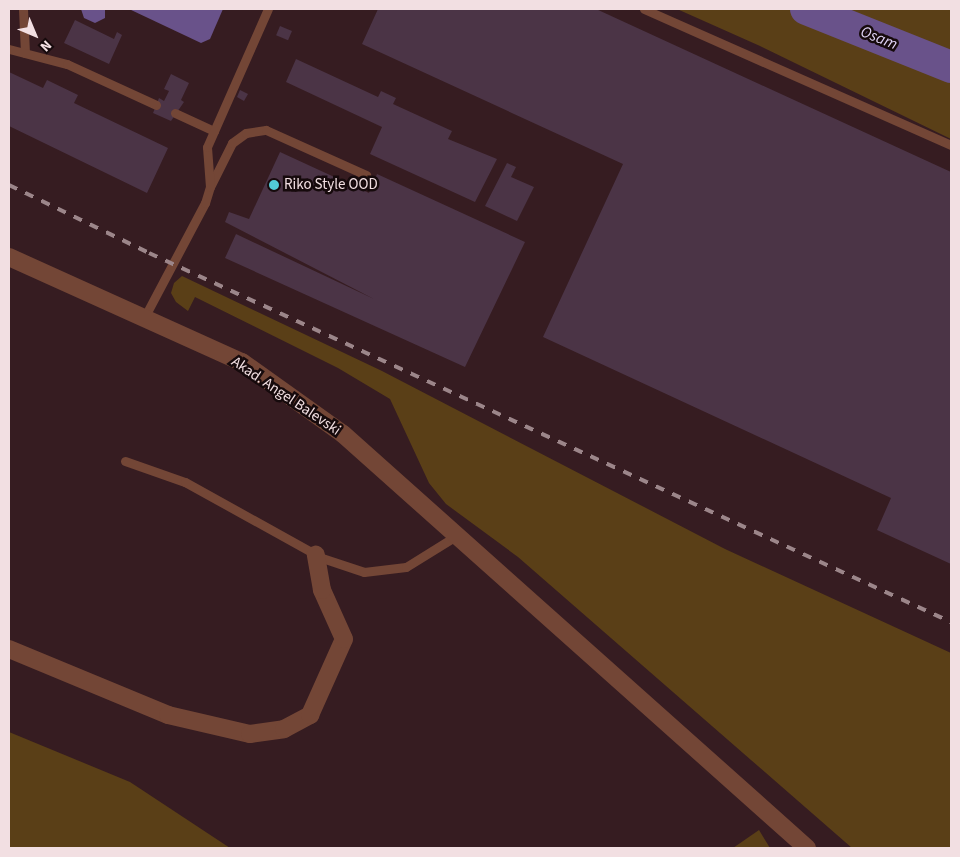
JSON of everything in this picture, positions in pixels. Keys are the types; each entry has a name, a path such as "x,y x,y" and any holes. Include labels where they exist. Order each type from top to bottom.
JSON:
{"street":[{"name":"Akad. Angel Balevski","path":"9,257 242,362 343,434 806,848"},
{"path":"9,649 168,715 250,734 284,729 310,715 344,640 322,590 316,555"}],"lane":[{"path":"23,9 25,53"},
{"path":"210,187 206,157 214,131 268,9"},
{"path":"644,9 951,145"},
{"path":"9,49 67,64 156,105"},
{"path":"175,113 214,131"},
{"path":"144,318 196,223 210,187 232,143 246,133 266,130 366,175"},
{"path":"125,461 185,482 316,555 364,572 406,567 456,536"}],"shaded area":[{"path":"81,9 105,9 105,18 95,23 84,18"},
{"path":"129,9 223,9 210,39 201,43"},
{"path":"677,9 951,9 951,139 760,46"},
{"path":"182,276 382,371 725,549 951,653 951,848 852,848 518,557 446,504 429,483 390,399 338,368 195,297 188,311 176,302 171,293 174,283"},
{"path":"9,732 130,782 230,848 9,848"},
{"path":"759,830 770,848 733,848"}],"building":[{"path":"378,9 596,9 951,172 951,564 877,530 891,498 543,337 623,164 362,44"},
{"path":"75,20 114,39 117,32 122,35 109,64 64,43"},
{"path":"280,26 292,31 288,40 276,35"},
{"path":"296,59 378,97 381,91 396,98 393,104 452,131 448,139 497,159 475,202 370,154 382,127 286,82"},
{"path":"9,72 43,88 47,80 78,95 74,103 168,148 147,193 9,126"},
{"path":"171,74 189,83 181,100 184,102 171,121 153,113 159,98 164,101 169,91 164,89"},
{"path":"240,90 248,94 244,101 237,97"},
{"path":"280,152 369,193 377,174 525,242 465,367 225,258 236,234 374,299 225,222 229,212 249,219"},
{"path":"507,163 516,167 511,177 534,187 517,221 485,206"}],"waterway":[{"name":"Osam","path":"806,9 951,67"}],"railway":[{"path":"9,185 149,253 951,622"}],"place":[{"name":"Riko Style OOD","path":"274,185"}]}
